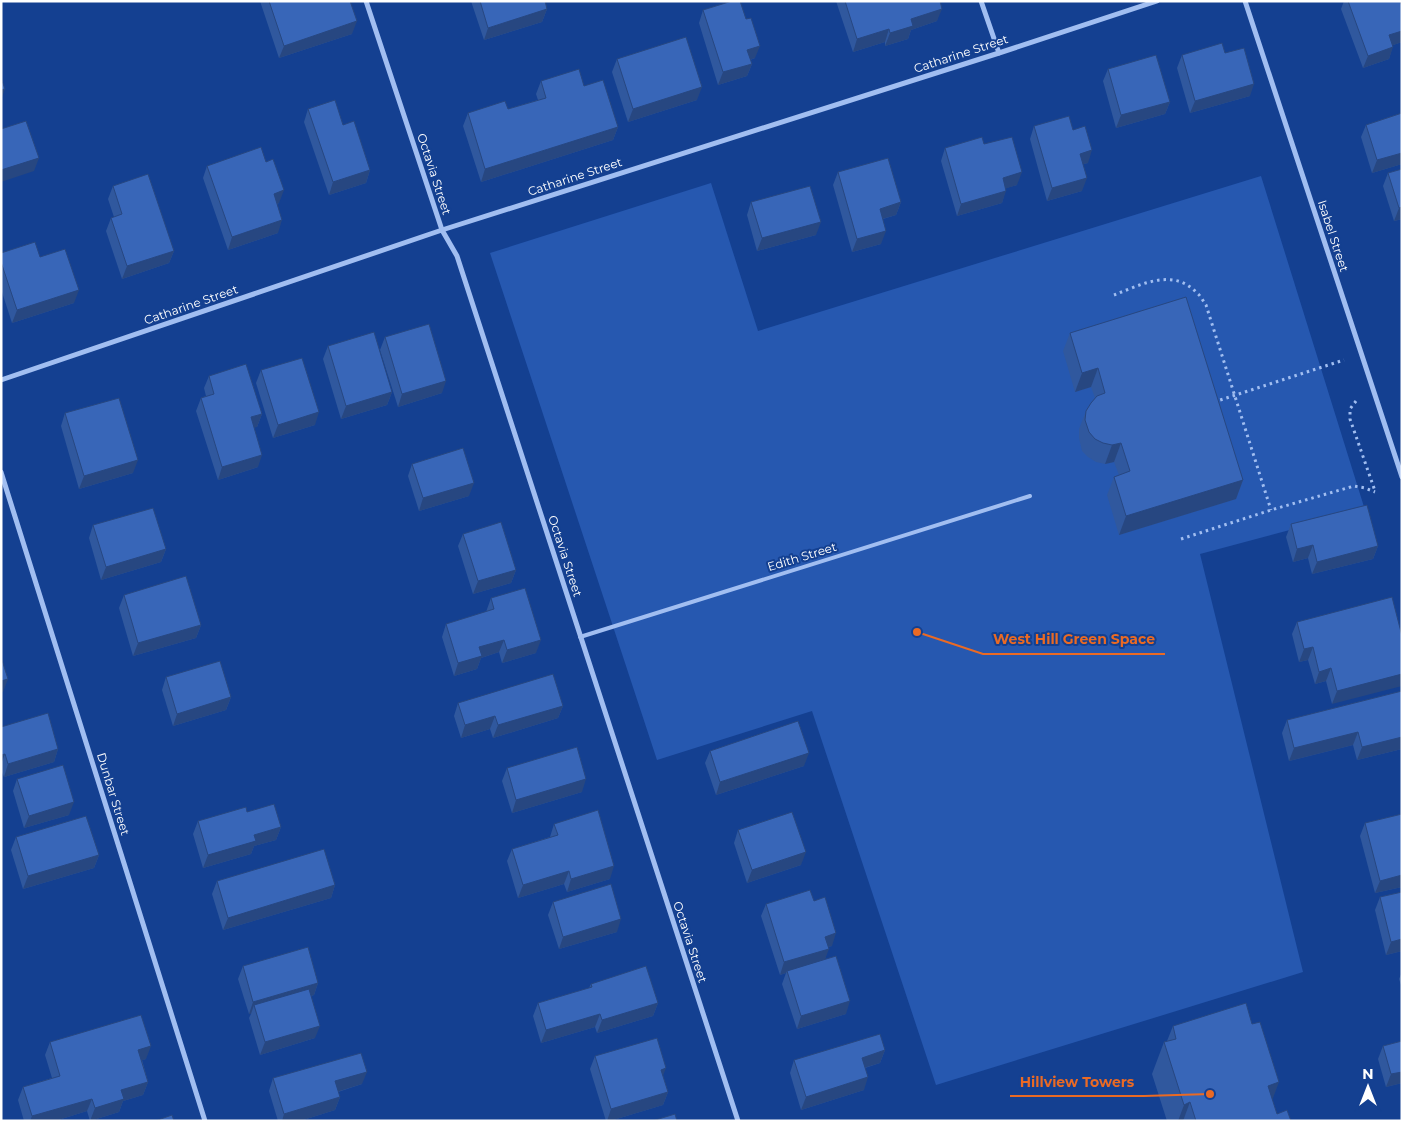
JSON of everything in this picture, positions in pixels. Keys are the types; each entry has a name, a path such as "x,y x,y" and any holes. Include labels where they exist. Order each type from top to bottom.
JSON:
{"street":[{"name":"Octavia Street","path":"366,1 442,230 457,256 738,1121"},
{"path":"981,1 1000,53"},
{"name":"Catharine Street","path":"1,380 442,230 1000,53 1157,1"},
{"name":"Isabel Street","path":"1245,1 1402,477"},
{"name":"Dunbar Street","path":"1,472 205,1121"}],"lane":[{"name":"Edith Street","path":"580,637 1030,496"}],"path":[{"path":"1114,295 1148,282 1165,279 1182,282 1197,292 1206,306 1271,510"},
{"path":"1207,404 1339,362"},
{"path":"1181,539 1354,486 1375,492 1350,419 1350,409 1356,401 1375,395"}],"shaded area":[{"path":"1261,176 1365,510 1200,554 1303,972 936,1085 812,711 657,760 490,253 711,183 758,331"}],"building":[{"path":"269,1 350,1 357,21 284,46"},
{"path":"480,1 545,1 547,9 488,28"},
{"path":"732,1 740,1 746,19 751,18 760,46 747,50 752,64 723,72 703,10"},
{"path":"845,1 940,1 942,9 911,19 913,26 890,33 889,29 857,39"},
{"path":"1348,1 1400,1 1402,6 1402,31 1389,35 1393,47 1368,56"},
{"path":"686,37 702,87 633,109 617,59"},
{"path":"1222,43 1225,53 1244,48 1254,84 1195,101 1182,55"},
{"path":"1156,55 1170,102 1121,115 1108,69"},
{"path":"579,69 584,86 603,80 618,127 485,169 468,113 505,101 508,109 546,98 541,81"},
{"path":"1,78 5,89 1,90"},
{"path":"335,100 343,125 354,121 370,170 333,182 308,109"},
{"path":"1402,113 1402,153 1377,160 1366,125"},
{"path":"1069,116 1073,130 1085,126 1092,150 1080,154 1087,178 1052,188 1034,126"},
{"path":"26,121 39,158 1,170 1,129"},
{"path":"982,137 984,144 1012,137 1022,172 1003,178 1006,191 961,204 945,148"},
{"path":"261,147 266,162 273,159 284,190 274,194 282,220 232,237 207,166"},
{"path":"888,158 901,202 880,209 886,231 857,239 838,172"},
{"path":"1402,169 1402,207 1399,208 1388,173"},
{"path":"148,174 174,251 127,266 111,218 122,214 113,186"},
{"path":"810,186 821,222 762,238 751,202"},
{"path":"35,242 40,257 65,249 79,290 17,310 1,262 1,253"},
{"path":"1186,297 1243,480 1126,516 1114,477 1130,471 1121,443 1112,445 1103,443 1095,439 1089,432 1085,420 1086,411 1097,396 1105,393 1098,368 1082,373 1070,333"},
{"path":"429,324 446,381 402,394 385,337"},
{"path":"374,332 392,392 346,406 328,346"},
{"path":"302,358 319,412 278,425 261,370"},
{"path":"246,364 262,414 251,417 262,455 222,467 201,398 214,394 209,376"},
{"path":"119,398 138,460 84,476 65,413"},
{"path":"463,448 474,483 423,498 412,464"},
{"path":"1367,505 1378,546 1317,562 1313,545 1297,549 1291,524"},
{"path":"153,508 166,549 106,567 93,525"},
{"path":"501,522 516,570 478,581 463,534"},
{"path":"186,576 201,625 138,643 124,595"},
{"path":"525,588 541,640 507,650 504,640 479,647 482,656 458,663 446,624 494,609 491,598"},
{"path":"1392,597 1402,636 1402,674 1337,691 1331,668 1319,672 1313,647 1304,649 1297,622"},
{"path":"1,657 8,679 1,681"},
{"path":"220,661 231,697 177,714 166,677"},
{"path":"553,674 563,706 498,725 495,716 465,725 458,703"},
{"path":"1402,691 1402,737 1362,747 1358,732 1294,748 1287,720"},
{"path":"48,713 58,749 8,764 5,754 1,755 1,727"},
{"path":"798,721 809,753 720,782 710,751"},
{"path":"577,747 586,779 516,800 507,768"},
{"path":"63,765 74,802 29,816 17,779"},
{"path":"274,804 281,827 254,835 256,841 208,855 198,821 246,807 247,812"},
{"path":"598,810 614,866 571,879 569,871 523,885 512,849 558,835 554,824"},
{"path":"792,812 806,852 752,870 738,830"},
{"path":"1402,814 1402,875 1380,881 1365,823"},
{"path":"86,816 99,855 28,876 16,837"},
{"path":"324,849 335,885 228,918 217,881"},
{"path":"611,884 621,919 563,937 553,902"},
{"path":"810,890 814,901 825,897 836,933 825,937 829,949 784,962 766,904"},
{"path":"1402,892 1402,939 1391,942 1380,897"},
{"path":"308,947 318,983 253,1002 243,966"},
{"path":"836,956 850,1001 801,1016 787,971"},
{"path":"646,966 658,1003 602,1020 600,1014 546,1030 538,1003 592,987 591,984"},
{"path":"309,989 320,1026 265,1042 254,1005"},
{"path":"1246,1003 1252,1024 1260,1022 1279,1082 1268,1086 1277,1114 1287,1110 1291,1121 1196,1121 1190,1102 1184,1105 1164,1042 1176,1039 1173,1026"},
{"path":"141,1015 151,1046 138,1050 148,1082 121,1090 124,1099 95,1108 92,1099 32,1116 23,1087 60,1076 50,1042"},
{"path":"880,1034 885,1050 862,1058 868,1077 806,1097 794,1060"},
{"path":"657,1038 666,1068 661,1070 668,1092 611,1109 595,1056"},
{"path":"1402,1041 1402,1072 1391,1074 1383,1046"},
{"path":"361,1053 367,1072 335,1081 340,1097 284,1114 273,1078"},
{"path":"675,1114 677,1121 652,1121"},
{"path":"172,1115 174,1121 155,1121"}],"place":[{"name":"West Hill Green Space","path":"917,632"},
{"name":"Hillview Towers","path":"1210,1094"}]}
